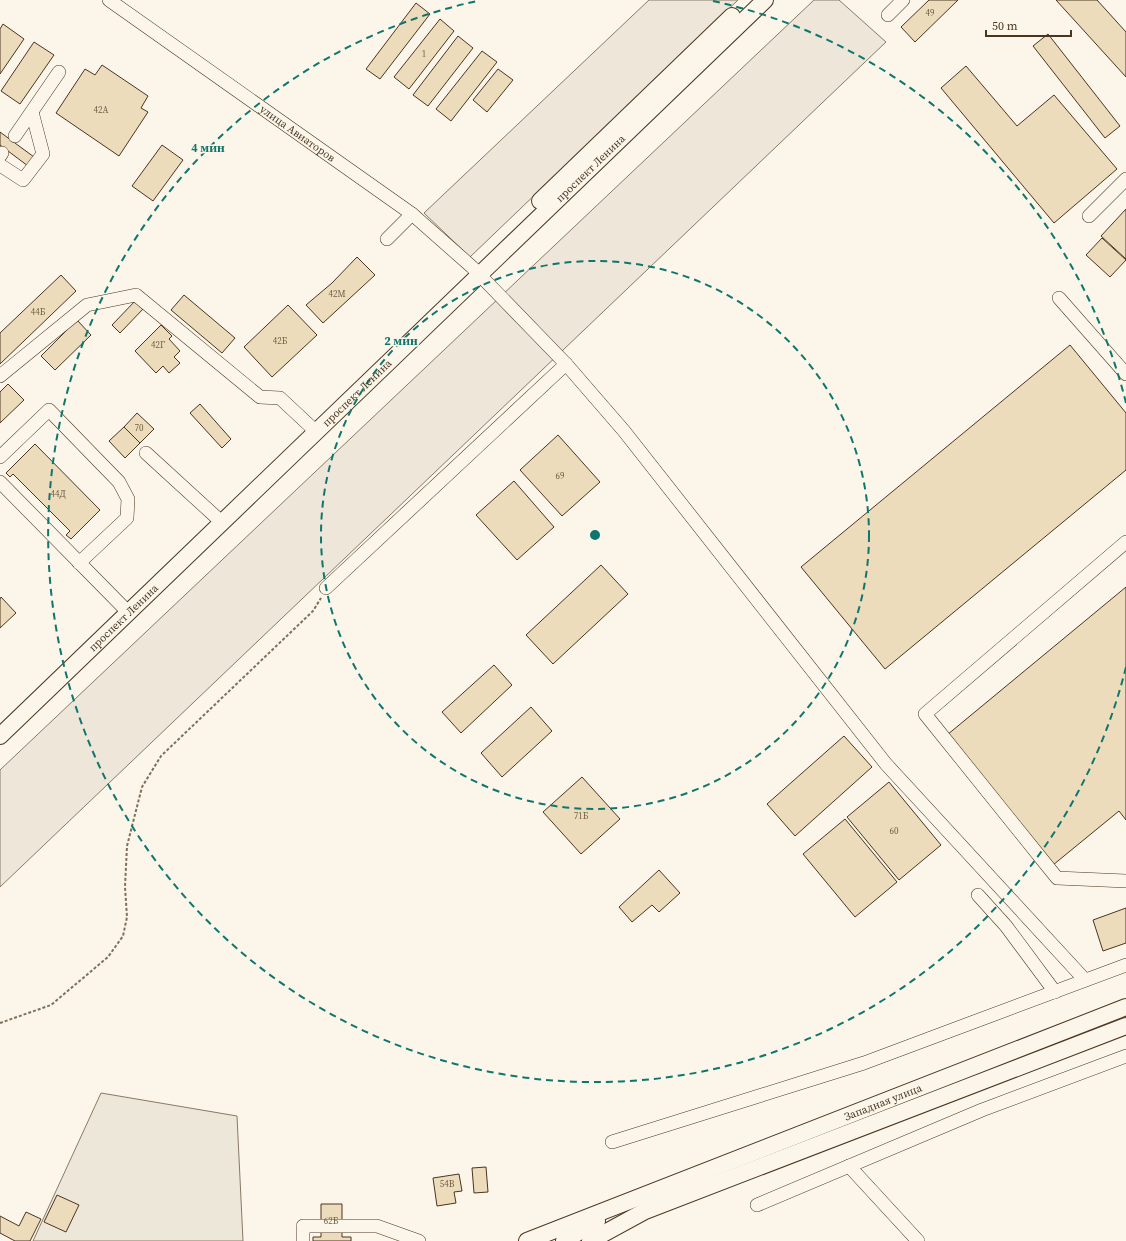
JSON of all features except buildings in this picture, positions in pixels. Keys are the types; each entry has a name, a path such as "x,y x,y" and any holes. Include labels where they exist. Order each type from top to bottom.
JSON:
{"main road":[{"name":"проспект Ленина","path":"0,736 476,271 638,106 749,0"},
{"name":"проспект Ленина","path":"0,723 310,426 765,0"},
{"name":"Западная улица","path":"642,1204 1126,1007"},
{"name":"Западная улица","path":"642,1204 1126,1026"},
{"path":"527,1241 642,1204"},
{"path":"564,1241 642,1204"},
{"path":"590,1241 642,1204"}],"street":[{"name":"улица Авиаторов","path":"110,0 412,214 476,271 566,364 624,431 886,764 1084,980"},
{"path":"888,15 903,0"},
{"path":"15,136 59,72"},
{"path":"1,158 23,180 43,154 32,112"},
{"path":"1089,216 1126,180"},
{"path":"387,240 412,214"},
{"path":"0,376 87,305 136,295 260,397 280,398 310,426"},
{"path":"1058,298 1126,374"},
{"path":"326,588 566,364"},
{"path":"0,457 49,410 119,482 128,499 127,518 79,563"},
{"path":"146,453 216,517"},
{"path":"0,482 122,607"},
{"path":"1126,542 925,714 1057,878 1126,881"},
{"path":"978,895 1006,926 1055,992"},
{"path":"612,1142 864,1063 1126,965"},
{"path":"757,1205 982,1110 1126,1056"},
{"path":"849,1166 918,1241"},
{"path":"303,1241 303,1226 377,1226 419,1241"}],"path":[{"path":"0,1023 51,1005 108,957 123,936 127,917 125,887 127,846 142,787 161,756 313,611 326,588"}],"shaded area":[{"path":"649,0 738,0 470,257 424,213"},
{"path":"814,0 839,0 886,42 0,887 0,770"},
{"path":"101,1093 237,1116 243,1241 33,1241"}]}
